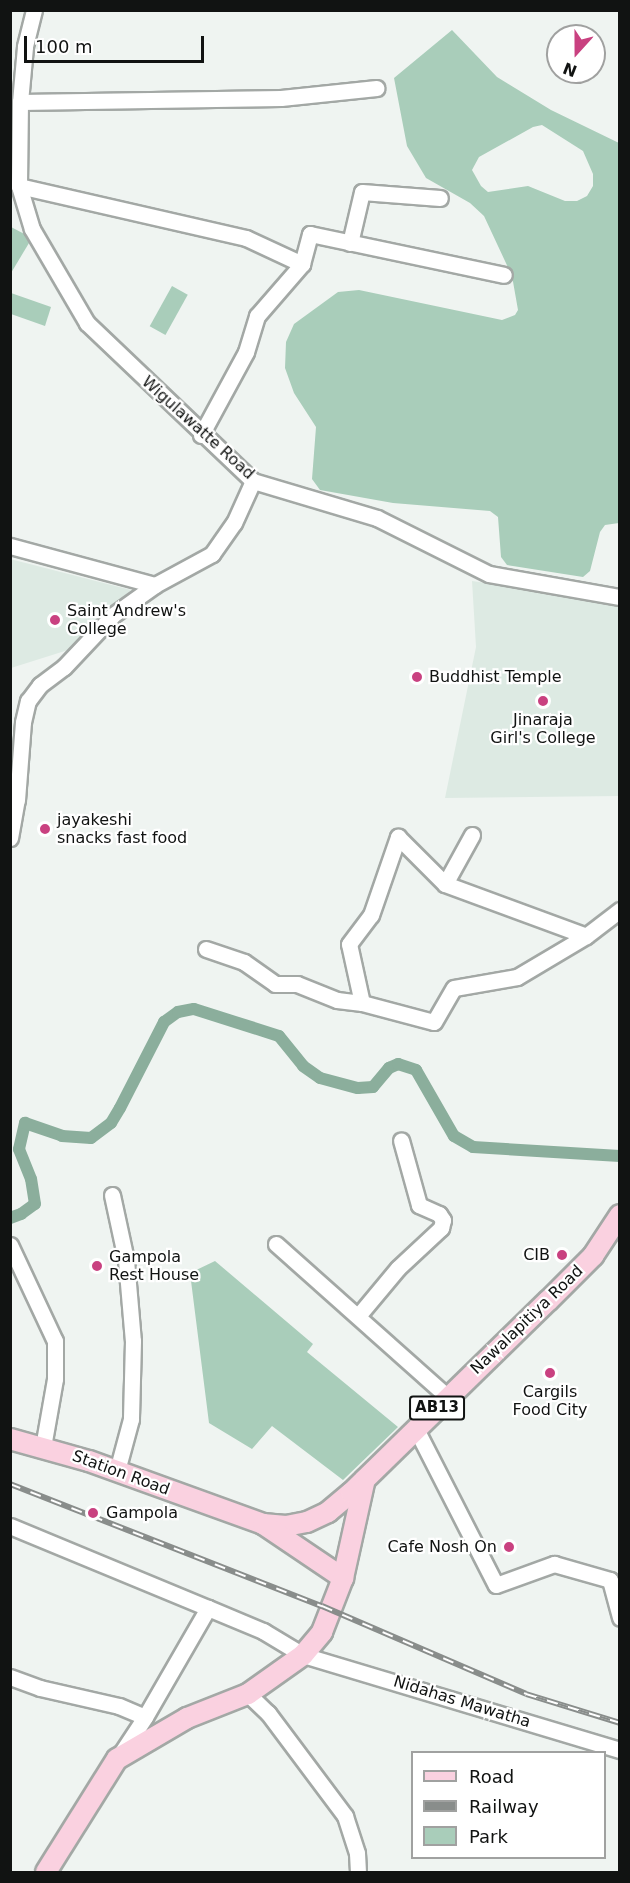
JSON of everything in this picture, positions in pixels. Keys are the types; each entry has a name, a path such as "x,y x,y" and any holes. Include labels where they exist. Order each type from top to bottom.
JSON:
{"main road":[{"name":"Nawalapitiya Road","path":"263,1524 286,1526 318,1517 351,1493 593,1256 620,1215"},
{"name":"Nawalapitiya Road","path":"593,1256 615,1243 620,1237"},
{"name":"Station Road","path":"10,1439 117,1471 263,1524"},
{"path":"46,1872 117,1759 187,1718 248,1694 303,1654 322,1632 343,1578 366,1478"},
{"path":"263,1524 343,1578"}],"street":[{"name":"Wigulawatte Road","path":"34,10 26,47 14,157 19,186 32,229 87,323 201,435 253,481 377,518 489,574 620,597"},
{"path":"20,102 281,98 376,88"},
{"path":"19,186 246,238 302,264"},
{"path":"350,243 363,192 440,198"},
{"path":"201,435 246,352 257,316 272,302 302,264 310,234 504,275"},
{"path":"10,838 17,800 23,722 28,701 40,685 64,667 113,615 155,585 212,554 234,523 253,481"},
{"path":"10,546 155,585"},
{"path":"446,884 472,835"},
{"path":"362,1003 349,944 371,915 398,837 446,884 586,936"},
{"path":"206,949 244,962 275,984 297,984 337,1000 362,1003 434,1022 454,988 517,977 586,936 620,910"},
{"path":"358,1316 398,1268 441,1227 443,1220 439,1214 419,1205 401,1140"},
{"path":"112,1195 126,1260 133,1341 130,1419 117,1471"},
{"path":"276,1244 448,1397"},
{"path":"10,1245 55,1341 55,1379 43,1447"},
{"path":"416,1429 496,1585 554,1564 610,1580 620,1618"},
{"name":"Nidahas Mawatha","path":"10,1526 263,1631 303,1654 620,1750"},
{"path":"117,1759 145,1717 207,1608"},
{"path":"10,1677 40,1688 119,1706 145,1717"},
{"path":"248,1694 268,1713 345,1816 357,1853 358,1872"}],"shaded area":[{"name":"Saint Andrew's College","path":"10,559 131,590 68,650 11,668"},
{"name":"Jinaraja Girl's College","path":"472,581 604,600 619,605 619,796 445,798 476,647"}],"green space":[{"path":"452,30 497,77 551,110 619,143 619,523 605,525 600,532 590,571 583,577 507,565 501,557 498,517 490,511 393,503 320,490 312,479 316,427 294,393 285,368 286,342 294,324 338,292 359,290 502,320 515,315 518,310 512,276 484,216 470,203 426,178 407,146 394,78","holes":["542,125 583,151 593,174 593,186 587,196 577,201 565,201 528,186 488,192 481,186 472,170 479,157 533,127"]},
{"path":"11,227 32,238 11,273"},
{"path":"172,286 188,295 165,335 150,326"},
{"path":"11,293 51,307 45,326 11,314"},
{"path":"215,1261 313,1344 307,1352 398,1427 343,1480 272,1426 252,1449 209,1423 190,1273"}],"waterway":[{"path":"10,1218 21,1214 35,1204 31,1179 19,1149 25,1123 62,1136 91,1138 111,1123 164,1022 178,1012 194,1009 279,1036 303,1066 320,1078 358,1088 373,1087 389,1068 398,1064 416,1070 454,1136 473,1147 620,1156"}],"railway":[{"path":"10,1484 322,1606 526,1694 620,1723"}],"place":[{"name":"Saint Andrew's College","path":"55,620"},
{"name":"Buddhist Temple","path":"417,677"},
{"name":"Jinaraja Girl's College","path":"543,701"},
{"name":"jayakeshi snacks fast food","path":"45,829"},
{"name":"CIB","path":"562,1255"},
{"name":"Gampola Rest House","path":"97,1266"},
{"name":"Cargils Food City","path":"550,1373"},
{"name":"Gampola","path":"93,1513"},
{"name":"Cafe Nosh On","path":"509,1547"}]}
